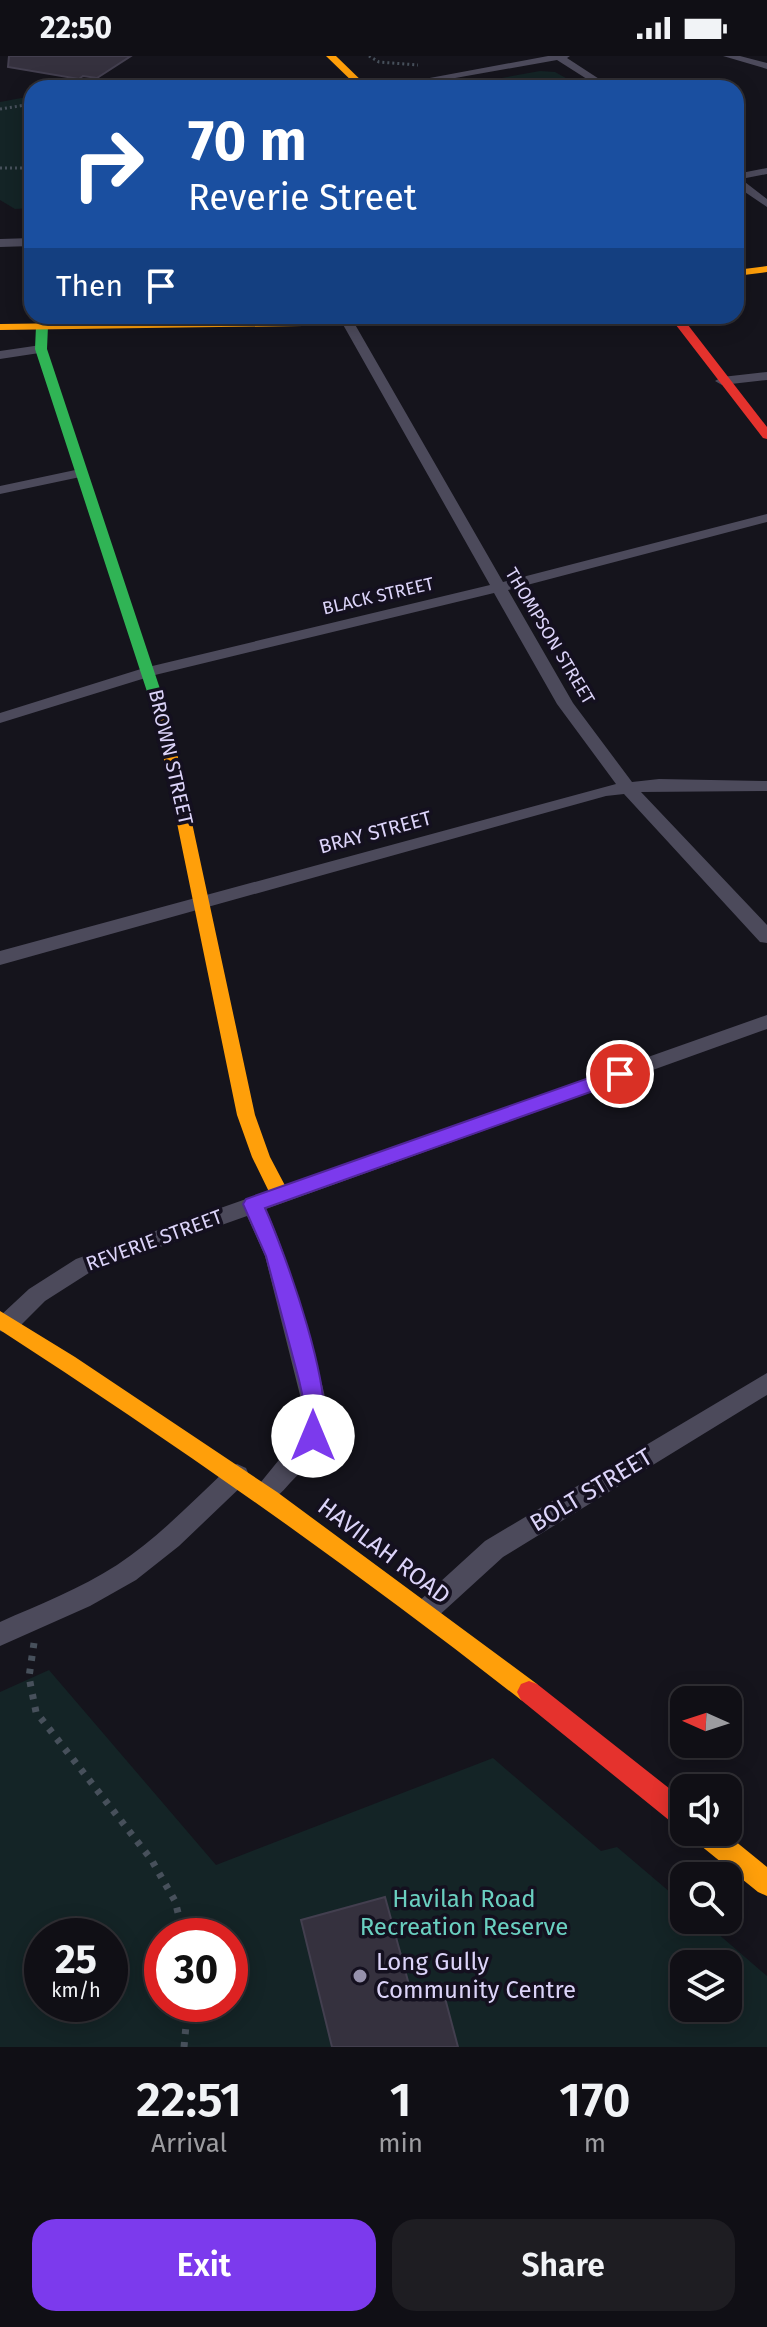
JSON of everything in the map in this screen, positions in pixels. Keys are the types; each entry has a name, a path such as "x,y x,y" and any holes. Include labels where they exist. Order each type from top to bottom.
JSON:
{"street":[{"path":"320,56 345,80"},
{"path":"331,56 356,80"},
{"path":"427,80 565,56"},
{"path":"728,56 767,66"},
{"path":"558,57 595,80"},
{"path":"744,177 767,171"},
{"path":"744,185 767,204"},
{"path":"0,243 24,242"},
{"path":"744,271 767,269"},
{"path":"0,327 101,324"},
{"name":"THOMPSON STREET","path":"349,324 565,704 626,786 767,937"},
{"path":"680,324 767,435"},
{"name":"BROWN STREET","path":"42,326 41,349 164,720 246,1115 261,1157 280,1195"},
{"path":"0,355 41,349"},
{"path":"722,381 767,376"},
{"path":"0,490 80,473"},
{"name":"BLACK STREET","path":"0,718 150,671 498,588 767,518"},
{"name":"BRAY STREET","path":"0,958 626,786 767,786"},
{"name":"REVERIE STREET","path":"4,1321 84,1265 767,1022"},
{"path":"253,1204 276,1256 315,1407 315,1424 306,1449 264,1493"},
{"name":"HAVILAH ROAD","path":"4,1321 264,1493 426,1611 670,1805"},
{"name":"BOLT STREET","path":"426,1611 494,1549 767,1383"},
{"path":"0,1634 93,1593 128,1571 160,1547 237,1475"},
{"path":"721,1846 767,1883"}],"path":[{"path":"369,56 379,62 428,65"},
{"path":"0,109 24,105"},
{"path":"0,168 24,168"},
{"path":"44,1615 28,1659 28,1685 36,1712 164,1879 179,1918"},
{"path":"184,2047 186,2022"}],"green space":[{"path":"540,71 555,72 570,80 490,80"},
{"path":"24,98 24,208 15,209 0,200 0,102"},
{"name":"Havilah Road Recreation Reserve","path":"49,1670 216,1865 493,1758 601,1851 617,1847 670,1892 670,1934 718,1934 737,1950 670,1950 670,2022 742,2022 742,1954 767,1976 767,2047 0,2047 0,1692"}],"building":[{"path":"9,56 131,56 97,78 83,76 79,79 8,67"},
{"name":"Long Gully Community Centre","path":"385,1897 411,1992 441,1983 458,2047 332,2047 301,1920"}],"traffic: fast":[{"path":"42,326 41,349 162,716"}],"traffic: slow":[{"path":"331,56 356,80"},
{"path":"744,272 767,269"},
{"path":"0,327 227,324"},
{"path":"162,716 246,1115 261,1157 280,1195"},
{"path":"0,1319 136,1407 269,1499 529,1692"},
{"path":"721,1846 767,1883"}],"traffic: jam":[{"path":"681,324 767,435"},
{"path":"529,1692 670,1805"}],"place":[{"name":"Long Gully Community Centre","path":"360,1976"}],"route":[{"path":"313,1436 315,1407 309,1380 276,1256 253,1204 620,1074"}]}
